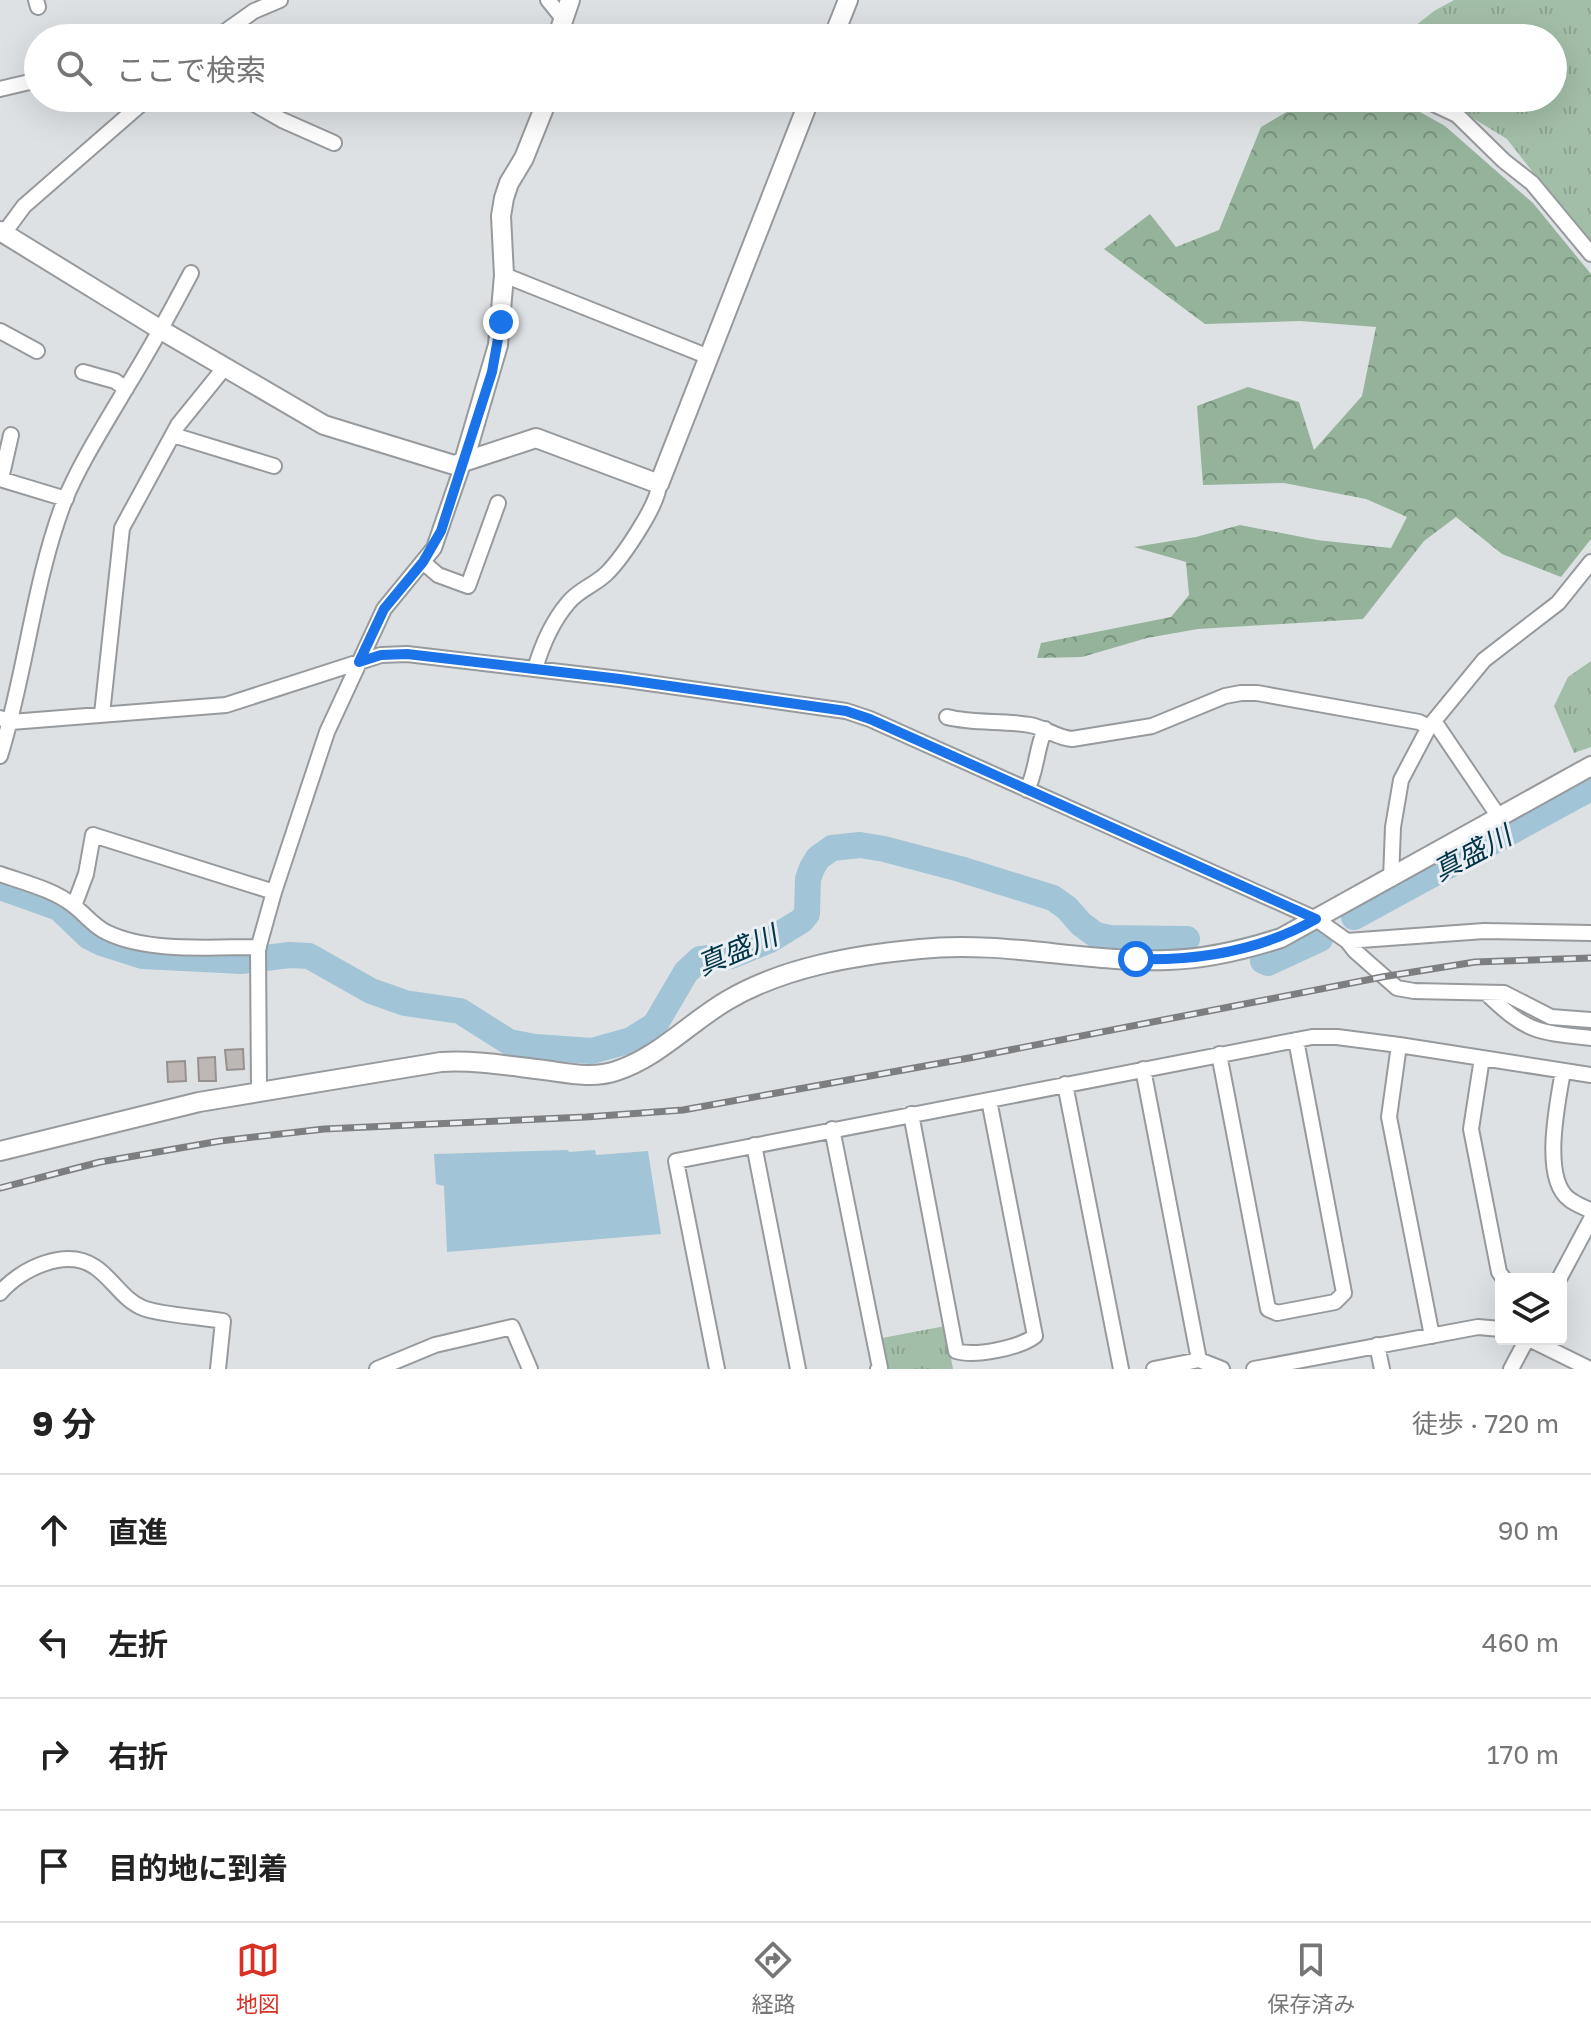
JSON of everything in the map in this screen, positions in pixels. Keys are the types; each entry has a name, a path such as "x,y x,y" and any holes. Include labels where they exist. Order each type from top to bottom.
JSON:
{"street":[{"path":"232,24 252,6 280,0"},
{"path":"548,0 558,24"},
{"path":"562,24 570,0"},
{"path":"839,24 848,0"},
{"path":"0,89 24,83"},
{"path":"132,112 24,206 2,232 324,425 454,465 536,438 659,484"},
{"path":"270,112 334,143"},
{"path":"259,1091 258,948 274,892 327,732 359,662 384,609 423,562 441,531 498,345 504,275 501,216 504,198 542,112"},
{"path":"535,669 542,644 552,625 573,597 615,565 657,499 659,484 805,112"},
{"path":"1451,112 1532,183 1591,254"},
{"path":"0,756 5,720 51,540 66,499 94,441 161,330 191,273"},
{"path":"504,275 709,357"},
{"path":"0,331 37,351"},
{"path":"102,714 122,528 173,435 225,367"},
{"path":"83,372 115,381 126,389"},
{"path":"11,435 0,479 66,499"},
{"path":"173,435 274,466"},
{"path":"423,562 438,575 468,586 498,503"},
{"path":"1391,879 1393,827 1401,780 1432,724 1484,660 1558,603 1591,562"},
{"path":"5,720 226,705 381,655 407,654 846,711 1316,919 1347,941 1397,988 1504,993 1551,1017 1591,1020"},
{"path":"947,717 960,721 1018,723 1072,739 1152,726 1225,696 1257,693 1432,724 1499,817"},
{"path":"1027,790 1035,769 1037,746 1045,729"},
{"path":"0,1151 143,1114 259,1091 454,1061 571,1074 615,1072 644,1058 726,1001 776,977 834,963 919,949 955,947 1113,958 1190,958 1250,948 1281,938 1591,766"},
{"path":"74,906 86,874 93,835 274,892"},
{"path":"0,874 52,893 74,906 96,927 132,940 175,946 258,948"},
{"path":"1347,941 1484,931 1591,933"},
{"path":"1486,993 1516,1021 1544,1033 1591,1038"},
{"path":"717,1369 676,1161 1219,1054 1326,1036 1591,1075"},
{"path":"1219,1054 1268,1309 1277,1313 1335,1302 1344,1293 1296,1040"},
{"path":"1399,1045 1389,1117 1432,1336"},
{"path":"1482,1058 1471,1129 1500,1273"},
{"path":"1143,1069 1199,1360"},
{"path":"1563,1071 1551,1143 1560,1190 1568,1199 1591,1211"},
{"path":"1065,1084 1121,1369"},
{"path":"911,1114 956,1351 968,1354 1025,1343 1035,1336 989,1100"},
{"path":"832,1129 878,1369"},
{"path":"754,1145 798,1369"},
{"path":"1562,1273 1591,1219"},
{"path":"0,1293 8,1283 41,1264 68,1259 94,1265 142,1308 223,1321 218,1369"},
{"path":"377,1369 435,1345 512,1327 530,1369"},
{"path":"1254,1369 1478,1327 1495,1328"},
{"path":"1377,1345 1382,1369"},
{"path":"1511,1369 1525,1345"},
{"path":"1540,1345 1590,1369"},
{"path":"1154,1369 1199,1360 1222,1369"}],"green space":[{"path":"1454,0 1591,0 1591,247 1507,139 1463,112 1567,112 1567,24 1418,24"},
{"path":"1286,112 1420,112 1445,126 1533,203 1591,274 1591,539 1561,577 1502,554 1456,517 1424,541 1363,619 1198,629 1147,638 1082,657 1037,658 1041,643 1171,617 1189,595 1186,562 1134,547 1196,537 1240,525 1317,540 1391,548 1407,517 1366,499 1284,483 1203,485 1197,406 1248,387 1299,402 1314,450 1362,396 1376,327 1300,321 1205,324 1104,249 1150,214 1176,247 1219,230 1261,127"},
{"path":"1591,661 1591,747 1574,753 1554,706 1568,677"},
{"path":"945,1326 953,1369 888,1369 882,1338"}],"water":[{"path":"595,1150 596,1155 648,1151 661,1234 447,1252 444,1186 436,1184 434,1154"}],"building":[{"path":"243,1049 244,1069 227,1070 225,1050"},
{"path":"215,1057 216,1081 199,1081 198,1058"},
{"path":"185,1061 186,1081 168,1082 167,1062"}],"waterway":[{"name":"真盛川","path":"1354,917 1591,788"},
{"name":"真盛川","path":"0,887 59,908 88,936 143,956 241,961 309,956 371,991 405,1003 460,1011 509,1042 592,1051 631,1040 655,1025 686,972 700,959 731,956 770,940 801,921 807,914 808,879 812,868 818,858 832,848 860,845 884,849 1053,898 1096,935 1187,939"},
{"name":"真盛川","path":"1263,961 1268,963 1320,939"}],"railway":[{"path":"0,1188 100,1162 220,1141 324,1129 683,1110 1382,977 1475,962 1591,958"}],"route":[{"path":"501,322 492,372 434,548 384,609 359,662 381,655 407,654 620,679 846,711 1316,919 1281,938 1232,952 1168,960 1136,959"}]}
